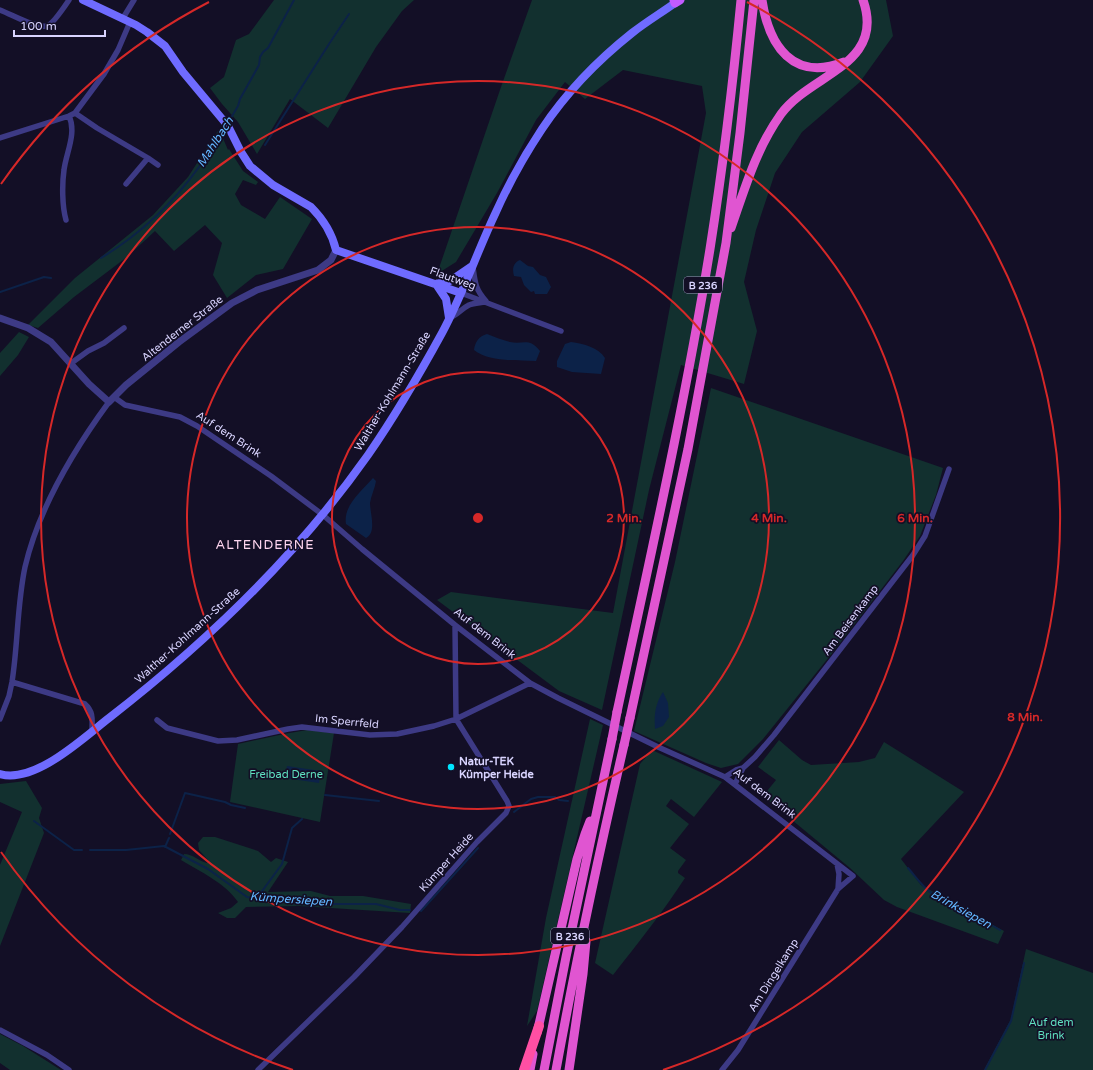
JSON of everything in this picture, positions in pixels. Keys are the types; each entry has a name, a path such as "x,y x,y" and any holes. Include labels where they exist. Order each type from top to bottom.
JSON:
{"highway":[{"name":"B 236","path":"544,1070 566,957 681,410 707,264 726,135 741,0"},
{"name":"B 236","path":"556,1070 587,911 688,450 726,242 741,126 754,0"},
{"path":"762,0 764,17 772,37 777,46 787,57 796,62 815,68 834,65 849,60"},
{"path":"726,242 753,165 770,130 782,112 805,91 838,70 849,60 862,44 866,32 867,18 863,0"},
{"path":"530,1070 577,859 585,834 598,803"},
{"path":"569,1070 583,974 587,911"},
{"path":"524,1070 539,1026"}],"main road":[{"path":"83,0 127,20 147,32 165,46 183,72 228,126 241,152 254,170 273,185 316,211 332,236 336,250"},
{"name":"Walther-Kohlmann-Straße","path":"2,776 21,775 35,771 60,755 92,731 160,677 216,628 284,560 323,515 362,463 420,372 461,293 513,177 532,145 557,109 584,77 606,55 632,33 676,1"},
{"name":"Flautweg","path":"336,250 461,293"},
{"path":"449,318 446,299 436,284 450,281 472,266"}],"street":[{"path":"0,10 40,26 48,26 69,0"},
{"path":"0,138 72,115 108,68 118,50 134,0"},
{"path":"72,115 158,164"},
{"path":"66,220 63,188 64,170 71,137 72,115"},
{"path":"126,184 148,158"},
{"name":"Altenderner Straße","path":"0,720 9,696 12,682 22,588 25,568 33,541 42,516 61,477 90,430 112,400 179,342 206,321 232,303 256,290 318,270 331,260 336,250"},
{"path":"472,266 476,287 479,294 487,302"},
{"name":"Flautweg","path":"461,293 561,331"},
{"path":"449,318 475,303 487,302"},
{"name":"Auf dem Brink","path":"0,318 19,324 51,342 89,384 112,400 125,405 186,419 259,467 323,515 455,625 530,683 658,747 725,777 853,876"},
{"path":"70,364 88,351 104,343 124,328"},
{"name":"Am Beisenkamp","path":"735,784 743,768 755,757 774,735 913,555 925,536 949,469"},
{"path":"455,625 456,720"},
{"path":"12,682 85,704 90,708 92,713 92,731"},
{"name":"Im Sperrfeld","path":"157,720 167,728 218,741 237,740 288,728 302,727 370,735 397,734 456,720 530,683"},
{"name":"Kümper Heide","path":"258,1070 379,951 477,842 506,813 509,806 507,800 456,720"},
{"name":"Am Beisenkamp","path":"725,777 736,770 743,768"},
{"path":"837,864 839,874 838,889"},
{"name":"Am Dingelkamp","path":"722,1070 738,1050 838,889 853,876"},
{"path":"0,1030 46,1055 69,1070"}],"green space":[{"path":"274,0 414,0 402,11 376,47 328,128 290,99 257,154 238,122 210,88 224,77 236,40 249,34"},
{"path":"532,0 886,0 893,36 860,82 802,132 775,173 756,230 744,282 757,331 744,384 681,365 649,490 602,710 559,691 437,600 451,592 613,613 706,113 702,86 623,70 585,99 565,82 536,120 497,193 456,262 437,274"},
{"path":"219,129 228,150 229,149 243,171 258,182 256,185 243,180 235,194 241,205 265,219 280,197 312,219 283,269 256,275 227,298 213,275 222,243 205,225 174,251 155,231 127,257 74,297 38,328 28,325 75,278 153,215 188,177"},
{"path":"19,332 29,337 18,355 0,376 0,353"},
{"path":"711,388 943,468 936,495 920,536 903,561 833,652 763,739 738,764 721,768 706,763 634,731 675,562"},
{"path":"590,719 603,725 537,1011 527,1026 546,918"},
{"name":"Freibad Derne","path":"307,730 334,733 320,822 230,802 238,744"},
{"path":"779,740 802,760 811,765 859,762 875,758 884,742 964,792 901,859 921,885 1004,931 998,944 897,907 884,900 850,868 763,796 776,780 758,767"},
{"path":"652,750 722,782 694,817 671,799 666,806 689,824 670,848 686,860 678,871 678,873 685,878 677,891 613,975 595,963 640,764"},
{"path":"26,781 42,808 39,818 44,833 0,946 0,865 22,812 0,802 0,784"},
{"path":"203,837 215,837 258,851 271,862 276,858 288,862 268,892 311,891 330,896 363,896 411,904 410,913 299,906 246,907 235,918 227,918 218,913 231,908 238,902 233,895 212,878 181,860 184,854 187,854 207,863 208,860 199,850 198,843"},
{"name":"Auf dem Brink","path":"1026,949 1093,973 1093,1070 984,1070 1011,1019"},
{"path":"0,1034 23,1046 61,1070 10,1070 0,1063"}],"water":[{"path":"520,260 528,266 533,267 540,275 546,277 551,287 547,294 535,294 534,291 531,292 524,285 521,277 514,276 514,266"},
{"path":"487,334 510,342 526,342 532,344 540,351 536,361 504,360 487,357 480,354 474,350 475,344 480,338"},
{"path":"571,342 590,347 602,354 605,358 601,374 572,372 557,367 557,361 565,344"},
{"path":"373,478 376,481 370,503 372,527 371,532 366,538 346,524 346,517 347,511 354,499"},
{"path":"663,692 668,703 669,717 663,726 655,729 656,710 658,701"},
{"path":"287,766 321,771 319,783 285,778"}],"waterway":[{"name":"Mahlbach","path":"228,123 259,65 260,57 268,48 294,0"},
{"path":"265,145 349,14"},
{"name":"Mahlbach","path":"101,258 142,229 167,206 203,162 225,126"},
{"name":"Mahlbach","path":"0,292 44,277 51,278"},
{"path":"170,834 185,793 245,808"},
{"path":"325,795 379,801"},
{"name":"Kümpersiepen","path":"514,812 531,799 538,797 555,797 559,800 568,801"},
{"path":"257,898 282,864 292,828 302,819"},
{"name":"Kümpersiepen","path":"34,821 74,850 82,850"},
{"path":"165,847 169,838"},
{"name":"Kümpersiepen","path":"90,850 126,850 164,846 208,869 247,897 269,900 274,898 279,901 288,900 303,902 312,900 331,904 376,904 400,910 410,910"},
{"name":"Kümpersiepen","path":"421,911 478,848"},
{"name":"Brinksiepen","path":"908,868 929,891 939,897 945,898 1000,930"},
{"name":"Brinksiepen","path":"985,1070 1011,1021 1024,963"}],"place":[{"name":"Natur-TEK Kümper Heide","path":"451,767"}],"district":[{"name":"ALTENDERNE","path":"265,544"}]}
